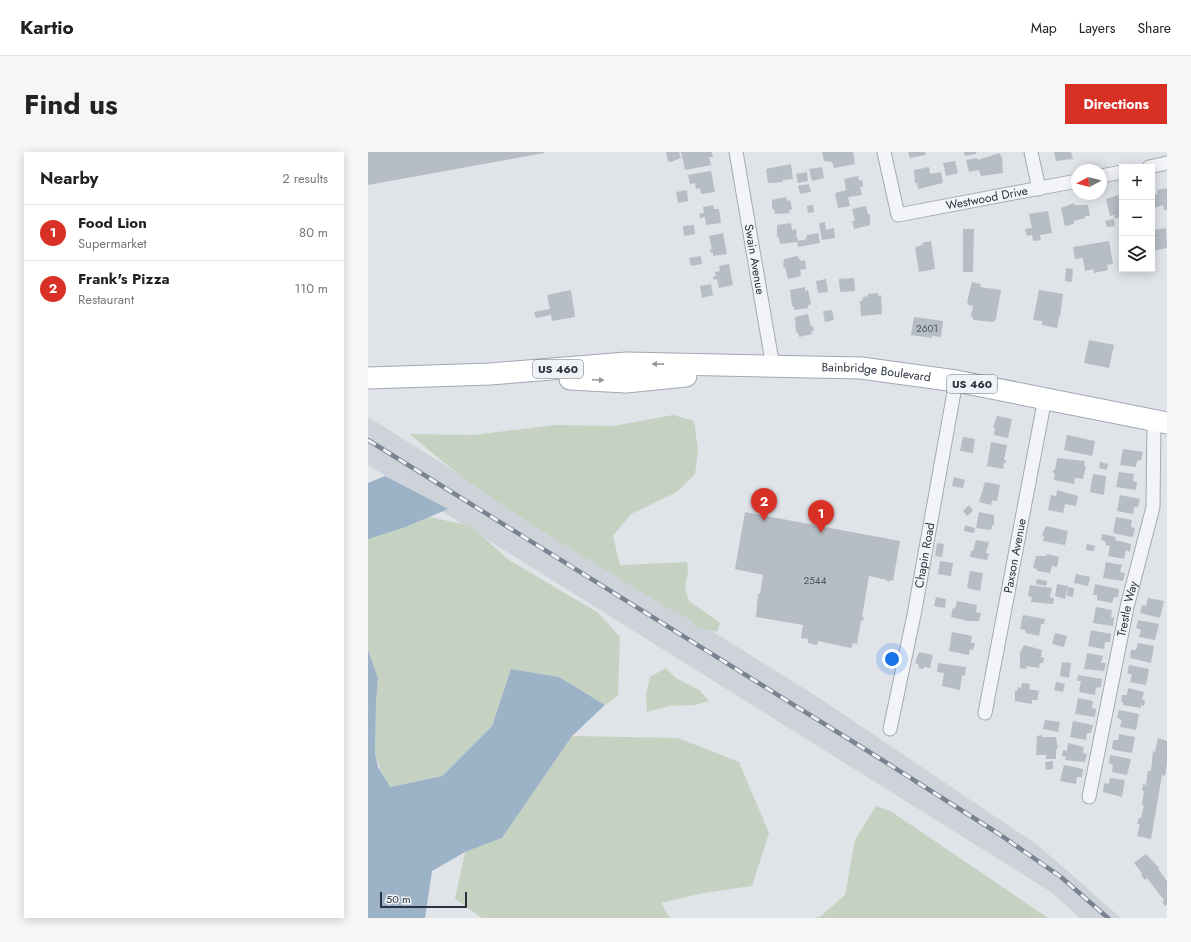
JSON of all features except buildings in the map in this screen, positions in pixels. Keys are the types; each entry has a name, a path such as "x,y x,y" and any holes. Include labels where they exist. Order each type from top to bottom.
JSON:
{"main road":[{"name":"Bainbridge Boulevard","path":"368,378 490,374 627,363 861,368 956,381 1161,422"}],"street":[{"name":"Swain Avenue","path":"736,152 773,367"},
{"name":"Westwood Drive","path":"884,152 898,215 1071,182"},
{"path":"1031,152 1039,189"},
{"path":"1155,166 1167,163"},
{"path":"1107,175 1119,173"},
{"name":"Chapin Road","path":"890,729 914,615 956,381"},
{"name":"Paxson Avenue","path":"985,712 1045,398"},
{"name":"Trestle Way","path":"1089,797 1127,607 1152,507 1161,422"}],"shaded area":[{"path":"368,417 816,696 1039,846 1121,918 1080,918 1051,892 368,465"}],"green space":[{"path":"673,415 694,421 698,450 695,474 677,492 631,514 613,536 620,565 687,562 688,571 685,588 689,601 720,623 717,632 695,627 687,617 666,607 534,526 470,482 410,434 474,435 556,425 613,426"},
{"path":"430,517 471,526 509,560 597,612 620,637 618,696 605,705 559,677 511,669 492,726 442,776 390,787 382,774 375,753 378,678 368,650 368,538 406,527"},
{"path":"666,668 676,678 699,690 709,701 695,705 669,706 647,712 646,695 650,677"},
{"path":"572,736 678,738 739,762 769,833 752,886 703,893 661,903 670,918 482,918 455,899 465,852 502,838"},
{"path":"876,806 892,812 1048,918 814,918 821,916 845,895 855,840"}],"water":[{"path":"385,476 448,509 406,527 368,539 368,483"},
{"path":"368,650 378,678 375,753 378,767 390,787 442,776 492,726 511,669 559,677 605,705 572,736 502,838 465,852 432,871 425,918 368,918"}],"railway":[{"path":"368,440 999,834 1061,877 1108,918"}],"place":[{"name":"Frank's Pizza","path":"764,521"},
{"name":"Food Lion","path":"821,533"}]}
